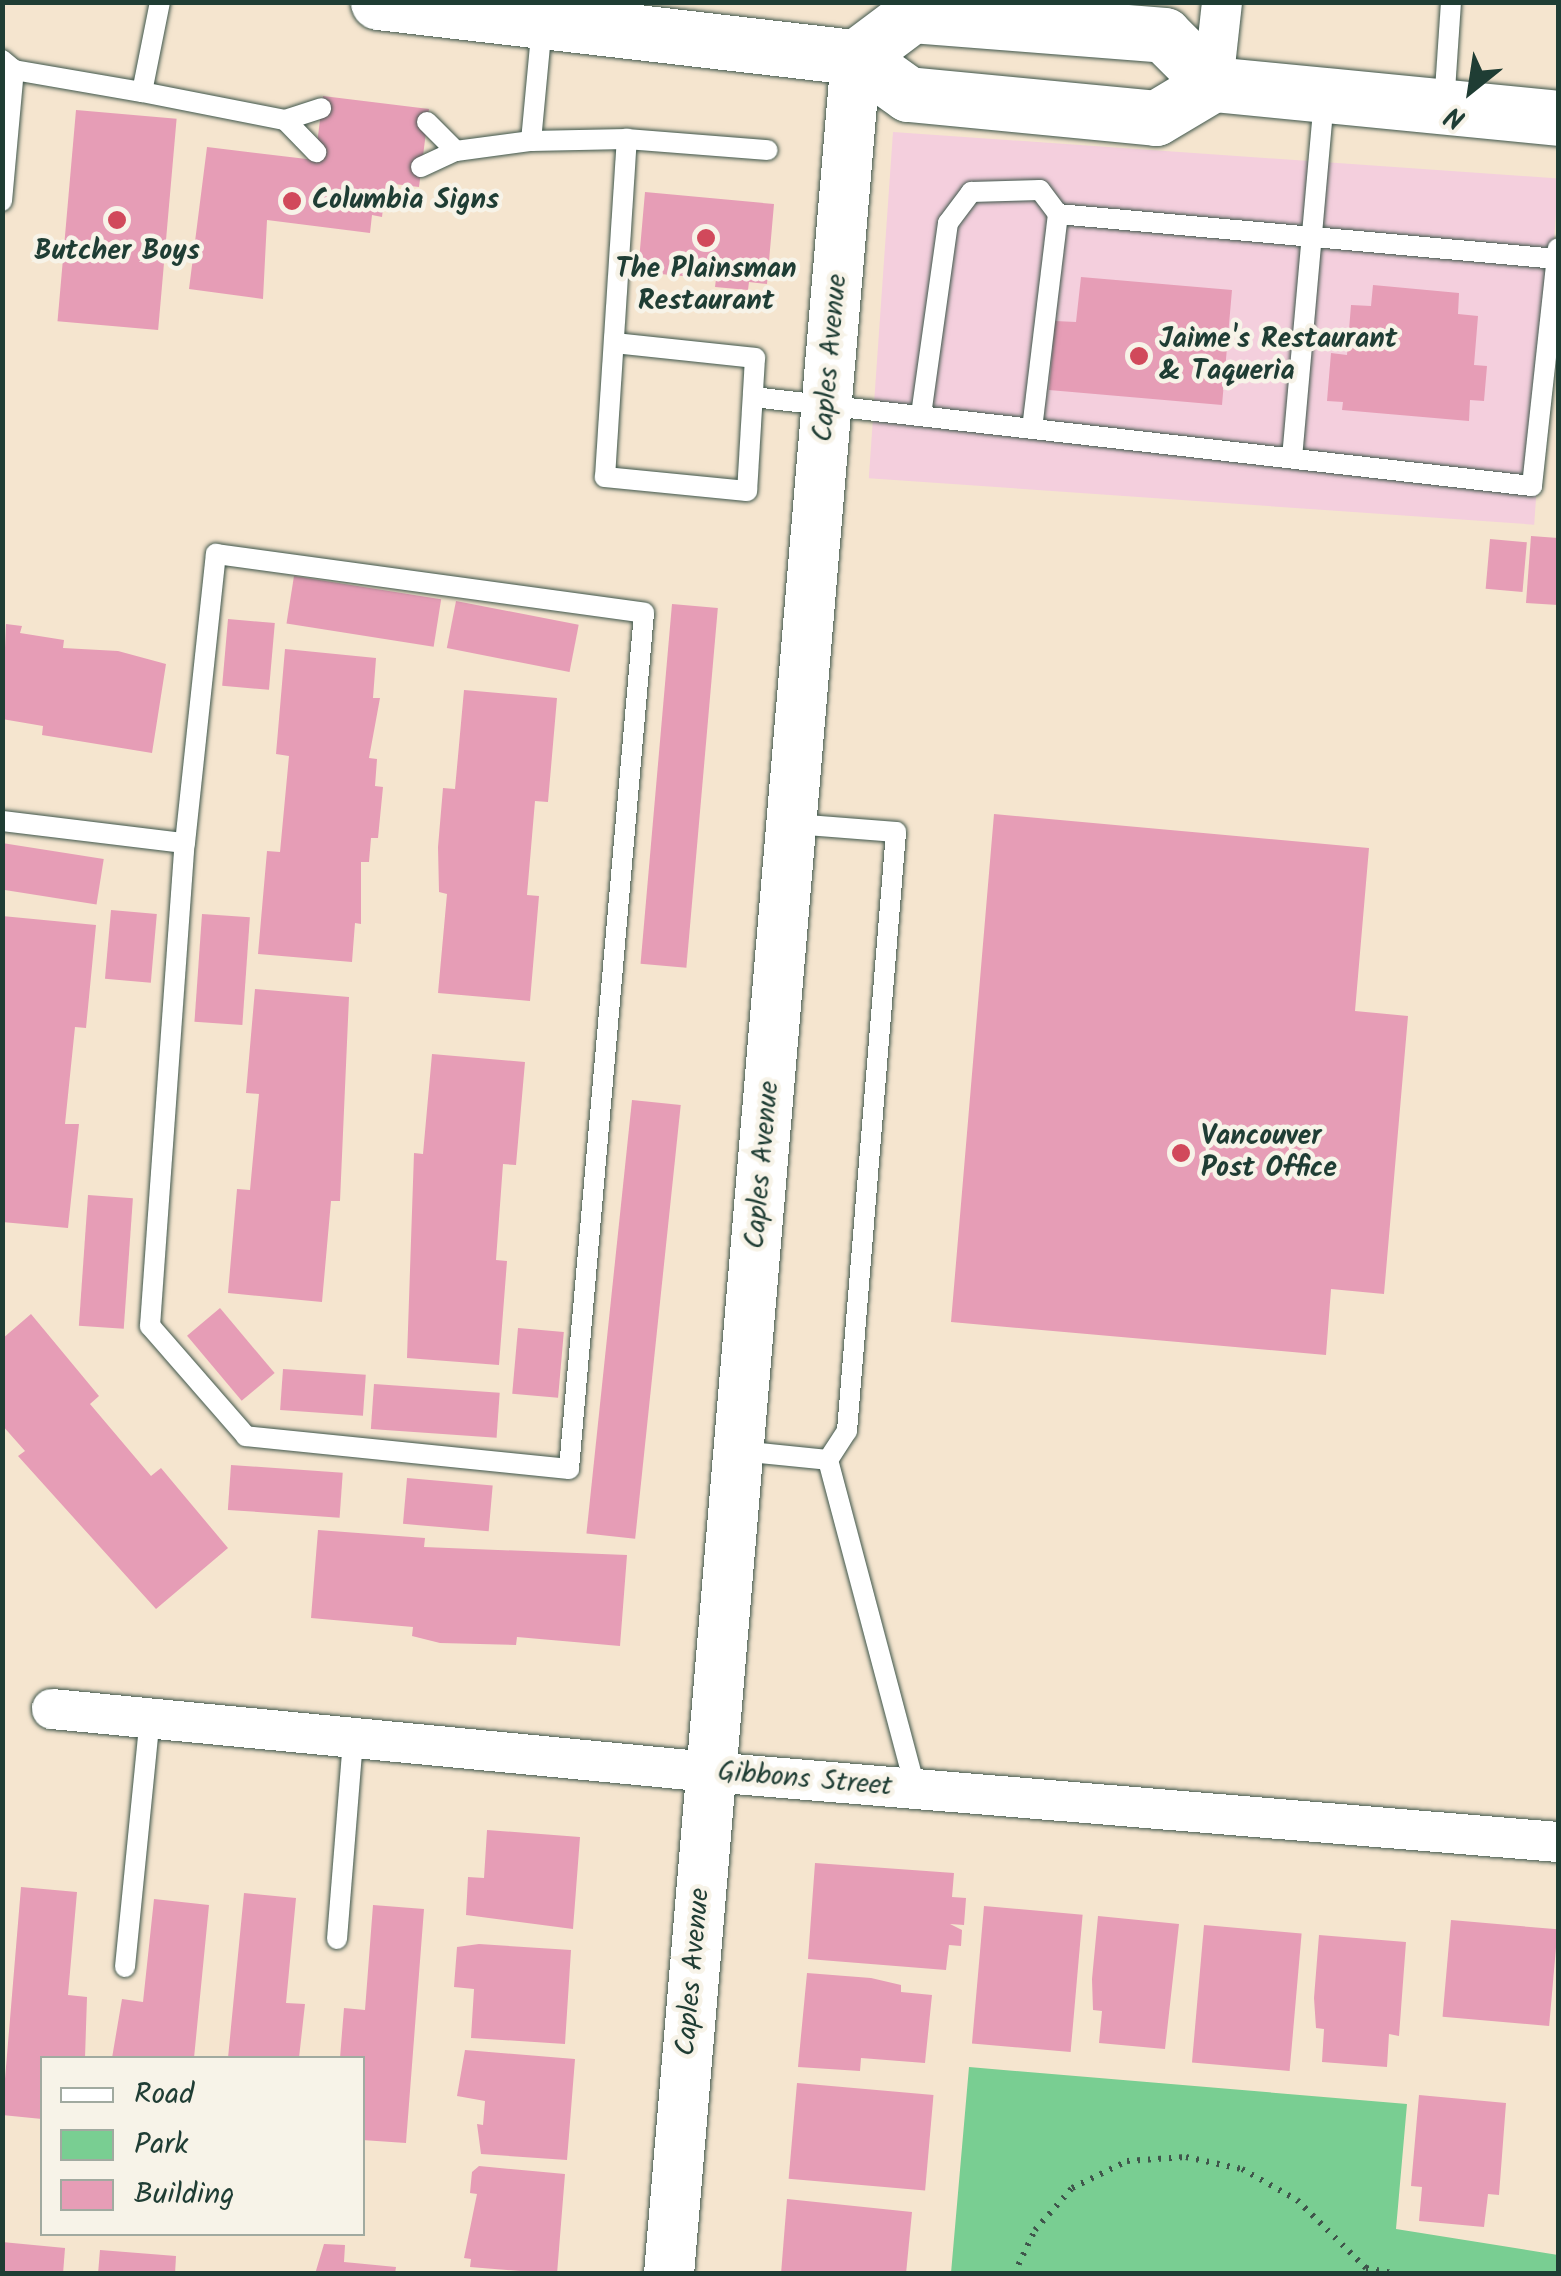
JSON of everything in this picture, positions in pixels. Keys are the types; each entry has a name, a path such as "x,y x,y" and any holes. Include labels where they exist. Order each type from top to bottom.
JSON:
{"main road":[{"path":"378,2 542,25 856,56 908,94 1156,118 1213,84 1558,118"},
{"path":"856,56 912,14 1164,34 1213,84"}],"street":[{"path":"1213,84 1222,2"},
{"name":"Caples Avenue","path":"668,2274 794,824 856,56"},
{"name":"Gibbons Street","path":"52,1708 710,1772 1558,1842"}],"lane":[{"path":"142,92 160,2"},
{"path":"1444,107 1451,2"},
{"path":"531,140 542,25"},
{"path":"2,201 8,65 285,120 321,108"},
{"path":"1292,458 1324,95"},
{"path":"285,120 316,152"},
{"path":"427,122 456,150"},
{"path":"616,342 756,358 746,491 604,478 627,139"},
{"path":"421,167 456,150 531,140 627,139 768,150"},
{"path":"920,416 948,222 971,192 1040,190 1058,214 1032,428"},
{"path":"1058,214 1557,259"},
{"path":"753,397 1532,486 1558,248"},
{"path":"216,554 644,613 569,1469 246,1436 150,1326 184,843 216,554"},
{"path":"2,821 184,843"},
{"path":"794,824 896,832 847,1430 828,1460 914,1788"},
{"path":"738,1451 828,1460"},
{"path":"124,1967 150,1718"},
{"path":"337,1938 353,1738"}],"path":[{"path":"1014,2274 1035,2230 1072,2188 1127,2161 1186,2157 1242,2169 1297,2200 1363,2271 1398,2274"}],"shaded area":[{"path":"893,132 1558,179 1534,525 869,478"}],"green space":[{"path":"969,2067 1407,2104 1396,2229 1558,2255 1558,2273 951,2273"}],"building":[{"name":"Columbia Signs","path":"323,96 429,109 419,187 386,183 382,217 372,215 370,233 267,220 263,299 189,289 207,147 315,160"},
{"name":"Butcher Boys","path":"76,110 177,119 158,330 58,321"},
{"name":"The Plainsman Restaurant","path":"645,192 774,204 767,284 749,282 748,290 715,287 716,279 638,272"},
{"name":"Jaime's Restaurant & Taqueria","path":"1081,277 1232,290 1222,405 1049,390 1055,321 1076,322"},
{"path":"1373,285 1459,293 1458,314 1478,316 1474,365 1487,366 1484,401 1470,400 1469,421 1342,410 1343,402 1327,401 1331,353 1347,355 1351,305 1371,306"},
{"path":"1531,536 1558,538 1558,605 1526,603"},
{"path":"1490,539 1527,542 1523,592 1486,589"},
{"path":"294,576 441,599 434,647 286,623"},
{"path":"456,601 579,625 570,672 447,648"},
{"path":"672,604 718,608 686,968 641,964"},
{"path":"228,619 275,623 269,690 222,686"},
{"path":"6,624 22,626 20,633 64,640 63,648 118,651 166,664 152,753 42,735 43,726 2,719"},
{"path":"285,649 376,658 373,698 380,698 369,758 377,759 375,786 383,787 378,838 371,838 369,862 361,862 361,924 355,923 352,962 258,954 267,851 280,852 289,756 276,754"},
{"path":"464,690 557,698 548,802 535,801 527,895 539,896 530,1001 438,993 447,894 439,892 443,788 455,789"},
{"name":"Vancouver Post Office","path":"994,814 1369,848 1355,1011 1408,1016 1384,1294 1331,1289 1326,1355 951,1322"},
{"path":"2,843 104,859 97,905 2,890"},
{"path":"111,910 157,914 151,983 105,979"},
{"path":"202,914 250,917 242,1025 194,1022"},
{"path":"2,916 96,925 86,1028 75,1027 65,1124 79,1124 68,1228 2,1222"},
{"path":"255,989 349,997 340,1201 331,1201 322,1302 228,1293 237,1189 250,1190 259,1094 246,1093"},
{"path":"432,1054 525,1062 516,1165 503,1164 496,1260 507,1261 499,1365 407,1358 414,1153 423,1154"},
{"path":"632,1100 681,1105 635,1539 586,1534"},
{"path":"88,1195 133,1198 124,1329 79,1326"},
{"path":"220,1308 275,1373 242,1401 187,1336"},
{"path":"31,1314 99,1396 90,1404 151,1476 161,1468 228,1548 156,1609 18,1456 25,1451 2,1425 2,1339"},
{"path":"518,1328 564,1332 558,1398 512,1394"},
{"path":"283,1369 366,1375 363,1416 280,1410"},
{"path":"374,1384 500,1393 497,1438 371,1429"},
{"path":"231,1465 343,1473 340,1518 228,1510"},
{"path":"407,1478 493,1485 489,1531 403,1524"},
{"path":"318,1530 425,1538 424,1547 627,1555 620,1646 517,1637 516,1645 440,1643 412,1636 413,1627 311,1618"},
{"path":"487,1830 580,1837 573,1929 466,1915 468,1877 484,1878"},
{"path":"815,1863 954,1873 952,1897 966,1898 964,1925 950,1924 962,1930 961,1946 949,1945 946,1970 808,1959"},
{"path":"21,1887 77,1892 68,1995 87,1997 85,2056 40,2056 40,2119 2,2115"},
{"path":"244,1893 296,1898 286,2003 305,2004 299,2056 228,2056"},
{"path":"154,1899 209,1905 194,2056 112,2056 122,1999 143,2002"},
{"path":"373,1905 424,1909 406,2143 365,2140 365,2056 340,2056 344,2008 365,2010"},
{"path":"984,1906 1083,1915 1071,2052 972,2043"},
{"path":"1098,1916 1179,1924 1165,2049 1099,2043 1102,2011 1093,2010 1092,1979"},
{"path":"1451,1920 1558,1929 1549,2026 1443,2017"},
{"path":"1204,1925 1302,1934 1290,2071 1192,2062"},
{"path":"1319,1935 1406,1942 1399,2036 1389,2034 1387,2067 1322,2062 1324,2029 1316,2028 1314,1998"},
{"path":"479,1944 571,1950 565,2044 471,2038 474,1989 454,1987 457,1947"},
{"path":"807,1973 871,1978 901,1985 901,1992 932,1995 925,2063 861,2058 860,2071 798,2067"},
{"path":"465,2050 575,2059 567,2160 481,2154 477,2124 483,2125 485,2101 457,2096"},
{"path":"797,2083 933,2095 925,2191 789,2179"},
{"path":"1419,2095 1506,2103 1499,2195 1488,2194 1484,2227 1419,2221 1422,2187 1411,2186"},
{"path":"479,2166 565,2174 557,2274 470,2267 471,2259 464,2258 477,2194 470,2193 472,2172"},
{"path":"787,2199 912,2212 906,2274 781,2274"},
{"path":"2,2242 65,2248 63,2274 2,2274"},
{"path":"324,2244 345,2245 344,2262 396,2267 395,2274 315,2274"},
{"path":"100,2250 176,2256 175,2274 98,2274"}],"place":[{"name":"Columbia Signs","path":"292,201"},
{"name":"Butcher Boys","path":"117,220"},
{"name":"The Plainsman Restaurant","path":"706,238"},
{"name":"Jaime's Restaurant & Taqueria","path":"1139,356"},
{"name":"Vancouver Post Office","path":"1181,1153"}]}
